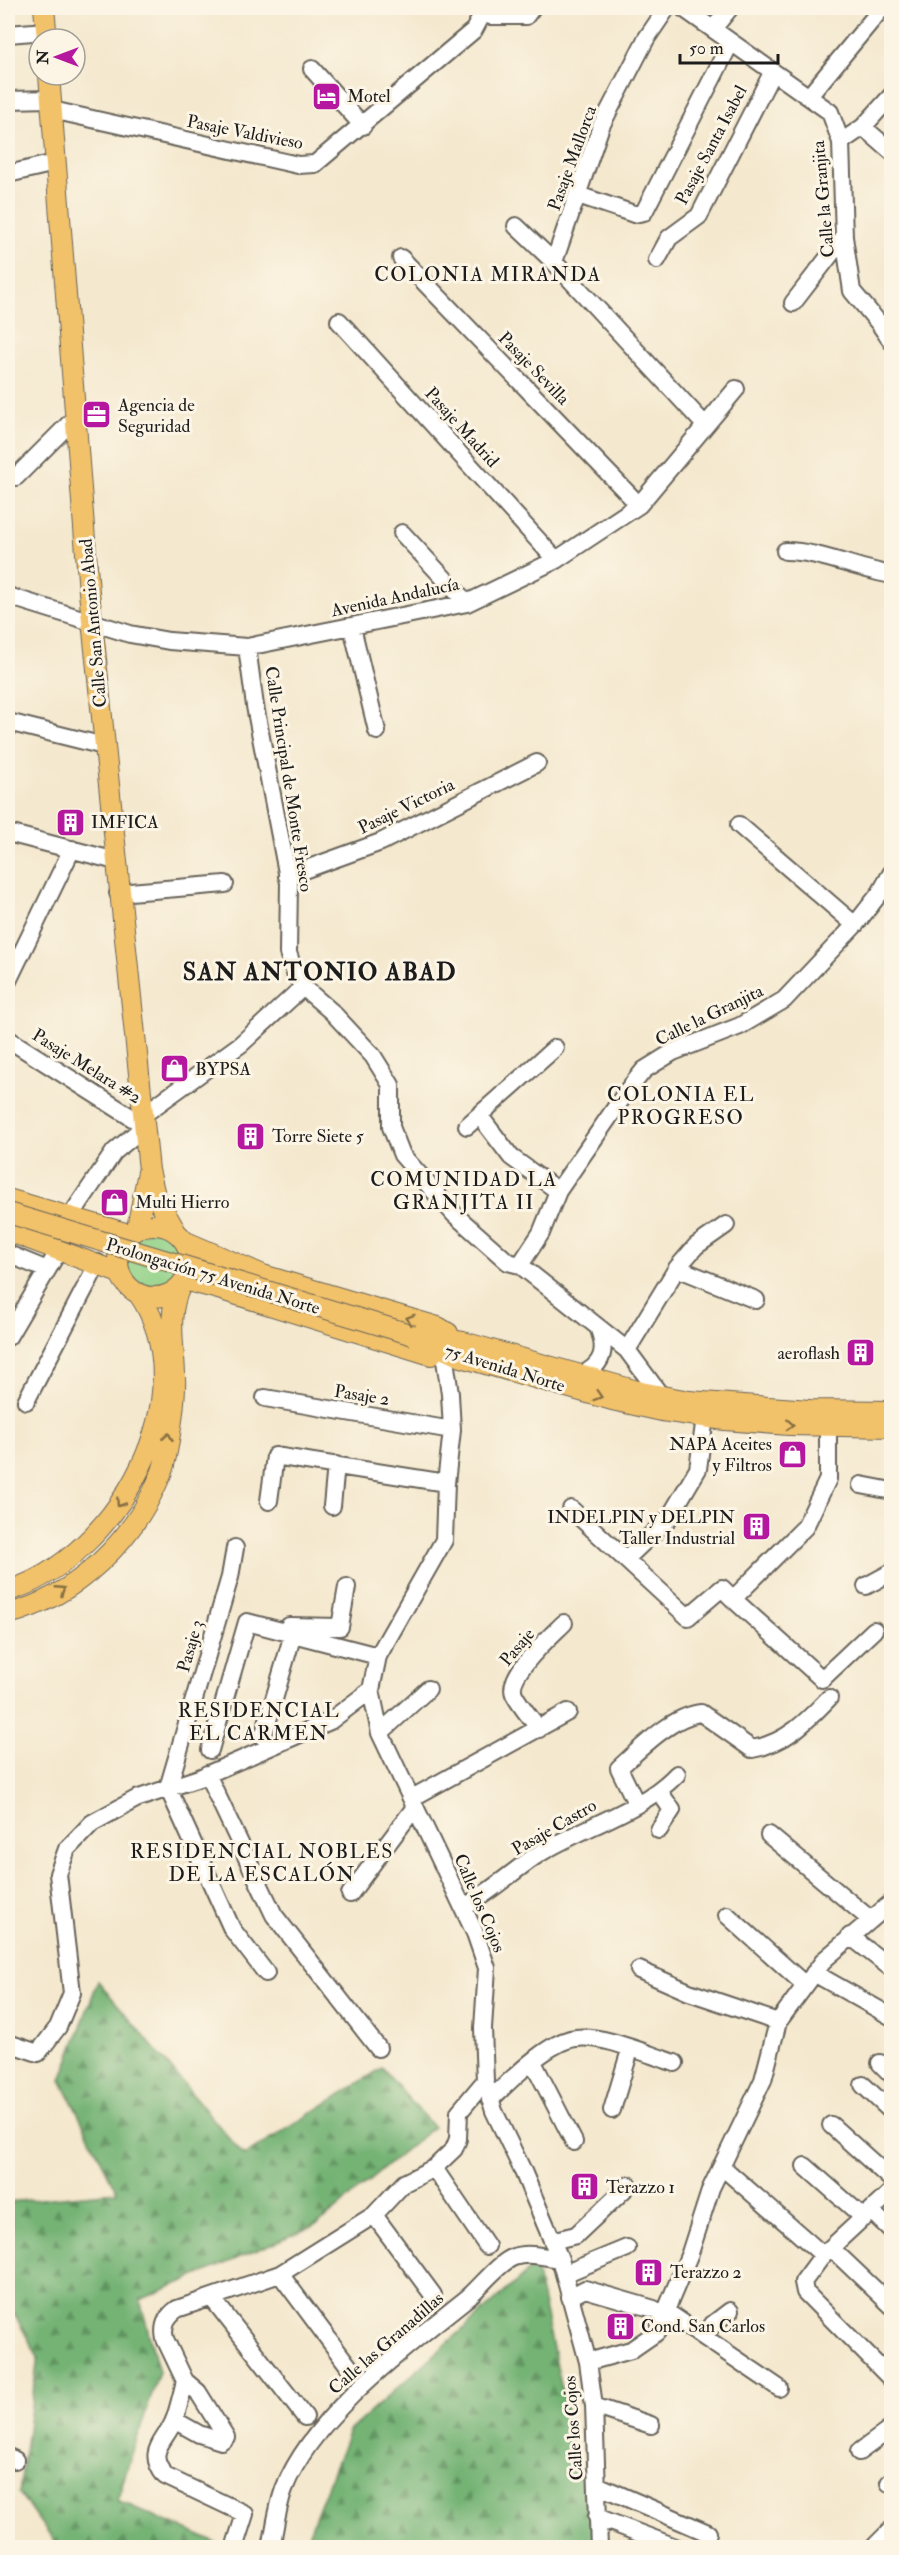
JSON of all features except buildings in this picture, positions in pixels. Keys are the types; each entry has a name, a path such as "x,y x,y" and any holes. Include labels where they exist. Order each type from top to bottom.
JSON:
{"main road":[{"path":"44,8 45,27"},
{"name":"Calle San Antonio Abad","path":"50,87 74,419 118,893 148,1170 155,1195 180,1237"},
{"name":"Calle San Antonio Abad","path":"133,1231 148,1170"},
{"path":"8,1199 70,1217 133,1231 158,1224 180,1237 263,1275 438,1327 456,1353"},
{"name":"Prolongación 75 Avenida Norte","path":"8,1213 416,1336"},
{"path":"8,1231 98,1263 119,1273 130,1288 138,1293 156,1297 165,1295 182,1283 215,1287 456,1353"},
{"path":"119,1273 119,1252 133,1231"},
{"path":"8,1614 55,1594 100,1564 136,1522 162,1473 175,1391 172,1313 190,1264 180,1237"},
{"path":"8,1591 40,1577 83,1547 110,1519 132,1485 149,1448 160,1404 161,1364 156,1328 149,1309 138,1293"},
{"name":"75 Avenida Norte","path":"416,1336 431,1346 612,1400 705,1418 828,1426 891,1427"},
{"name":"75 Avenida Norte","path":"456,1353 581,1375 661,1396 744,1406 891,1412"}],"street":[{"name":"Pasaje Valdivieso","path":"8,100 51,104 298,165 315,164 363,126 474,30 483,13 490,16 526,16 532,8"},
{"name":"Pasaje Mallorca","path":"554,262 601,126 646,39 667,8"},
{"name":"Calle la Granjita","path":"683,8 771,73 810,95 830,112 841,142 844,237 852,291 878,321 891,342"},
{"path":"713,29 730,8"},
{"path":"810,95 853,39 882,8"},
{"path":"8,34 27,34"},
{"path":"578,195 634,214 644,212 731,42"},
{"path":"312,69 363,126"},
{"name":"Pasaje Santa Isabel","path":"657,260 669,238 699,216 771,73"},
{"path":"841,142 863,127 891,95"},
{"path":"863,127 891,152"},
{"path":"8,174 55,163"},
{"path":"516,226 554,262 704,424"},
{"path":"794,303 844,237"},
{"name":"Pasaje Sevilla","path":"401,258 639,505"},
{"name":"Pasaje Madrid","path":"339,321 556,560"},
{"name":"Avenida Andalucía","path":"8,596 93,624 169,641 247,647 466,603 556,560 639,505 704,424 736,389"},
{"path":"16,477 74,419"},
{"path":"402,533 466,603"},
{"path":"785,551 802,551 848,566 891,575"},
{"path":"352,627 377,731"},
{"name":"Calle Principal de Monte Fresco","path":"247,647 255,706 290,893 288,953 303,987 332,1012 373,1056 391,1085 391,1127 402,1155 454,1214 508,1262 520,1265 627,1350 661,1396"},
{"path":"8,722 104,746"},
{"name":"Pasaje Victoria","path":"287,876 381,842 537,763"},
{"path":"739,825 855,925"},
{"path":"9,836 116,861"},
{"path":"8,981 72,849"},
{"name":"Calle la Granjita","path":"520,1265 541,1233 558,1191 627,1091 644,1071 673,1052 740,1026 784,1000 855,925 880,893 891,872"},
{"path":"118,893 225,884"},
{"path":"70,1217 114,1152 144,1120 241,1044 303,987"},
{"name":"Pasaje Melara #2","path":"8,1039 144,1120"},
{"path":"555,1048 473,1121 511,1157 558,1191"},
{"path":"627,1350 677,1268 696,1246 726,1225"},
{"path":"8,1337 59,1250"},
{"path":"8,1254 47,1270"},
{"path":"26,1401 98,1263"},
{"path":"677,1268 756,1300"},
{"path":"581,1375 593,1370 603,1355 603,1339 598,1327"},
{"name":"Calle los Cojos","path":"456,1353 444,1540 378,1656 371,1690 380,1733 463,1908 487,1968 487,1999 483,2028 485,2081 490,2100 562,2267 588,2362 594,2406 599,2547"},
{"name":"Pasaje 2","path":"266,1398 452,1430"},
{"path":"626,1559 669,1518 698,1470 705,1418"},
{"path":"733,1599 805,1527 828,1479 828,1426"},
{"path":"269,1501 275,1456 446,1483"},
{"path":"332,1506 336,1466"},
{"path":"861,1485 891,1491"},
{"path":"572,1509 688,1617 722,1588 822,1679 874,1630"},
{"name":"Pasaje 3","path":"168,1788 230,1577 235,1548"},
{"path":"866,1586 891,1572"},
{"path":"291,1630 340,1627 347,1587"},
{"path":"210,1750 247,1622 291,1630 378,1656"},
{"name":"Pasaje","path":"539,1729 513,1692 513,1682 525,1664 564,1623"},
{"path":"263,1737 291,1630"},
{"path":"380,1733 428,1689"},
{"path":"8,2043 38,2054 58,2027 72,1993 58,1874 67,1849 92,1823 136,1799 207,1774 330,1721 371,1690"},
{"path":"636,1803 619,1768 651,1739 690,1714 701,1713 752,1749 769,1746 785,1738 802,1726 829,1698"},
{"path":"350,1894 398,1829 413,1802 568,1712"},
{"path":"207,1774 274,1915 378,2048"},
{"name":"Pasaje Castro","path":"463,1908 494,1890 535,1857 659,1791 677,1774"},
{"path":"168,1788 232,1929 266,1973"},
{"path":"658,1830 672,1810 659,1791"},
{"path":"769,1835 871,1920"},
{"path":"588,2362 631,2350 657,2332 661,2310 721,2166 764,2080 778,2022 809,1979 850,1936 891,1902"},
{"path":"727,1915 809,1979 891,2017"},
{"path":"850,1936 891,1969"},
{"path":"639,1970 680,1989 778,2022"},
{"path":"490,2100 533,2061 575,2038 594,2039 675,2063"},
{"path":"612,2110 630,2050"},
{"path":"533,2061 574,2142"},
{"path":"174,2420 199,2434 221,2441 226,2437 198,2392 186,2381 165,2339 164,2325 177,2309 280,2274 374,2215 404,2183 434,2168 454,2149 458,2139 459,2112 485,2081"},
{"path":"863,2085 891,2112"},
{"path":"831,2125 891,2180"},
{"path":"721,2166 891,2306"},
{"path":"805,2166 891,2231"},
{"path":"434,2168 487,2246"},
{"path":"552,2241 576,2235 629,2185"},
{"path":"891,2191 827,2252 803,2282 805,2292 891,2380"},
{"path":"374,2215 433,2295"},
{"path":"562,2267 627,2248"},
{"name":"Calle las Granadillas","path":"271,2547 285,2488 299,2462 334,2414 396,2356 472,2295 513,2257 530,2255 562,2267"},
{"path":"280,2274 350,2368"},
{"path":"570,2297 585,2289 661,2310 779,2388"},
{"path":"212,2298 305,2417"},
{"path":"704,2337 713,2324 730,2311"},
{"path":"186,2381 174,2420 158,2446 156,2459 159,2469 165,2476 245,2514 236,2542"},
{"path":"594,2406 651,2425"},
{"path":"860,2452 891,2428"},
{"path":"597,2485 708,2533"},
{"path":"597,2517 678,2547"},
{"path":"873,2547 891,2529"}],"green space":[{"path":"155,1230 166,1232 176,1238 182,1248 184,1259 182,1270 176,1280 166,1286 155,1288 144,1286 134,1280 128,1270 126,1259 128,1248 134,1238 144,1232"},
{"path":"98,1981 244,2156 382,2068 433,2127 318,2224 140,2300 159,2372 117,2500 226,2547 58,2547 19,2493 38,2357 8,2303 8,2202 117,2192 61,2080"},
{"path":"535,2265 596,2547 303,2548 349,2431"}],"place":[{"name":"Motel","path":"326,96"},
{"name":"Agencia de Seguridad","path":"97,415"},
{"name":"IMFICA","path":"70,822"},
{"name":"BYPSA","path":"174,1069"},
{"name":"Torre Siete 5","path":"251,1136"},
{"name":"Multi Hierro","path":"114,1202"},
{"name":"aeroflash","path":"861,1353"},
{"name":"NAPA Aceites y Filtros","path":"793,1454"},
{"name":"INDELPIN y DELPIN Taller Industrial","path":"756,1527"},
{"name":"Terazzo 1","path":"585,2187"},
{"name":"Terazzo 2","path":"649,2272"},
{"name":"Cond. San Carlos","path":"620,2326"}],"district":[{"name":"COLONIA MIRANDA","path":"488,274"},
{"name":"SAN ANTONIO ABAD","path":"320,972"},
{"name":"COLONIA EL PROGRESO","path":"681,1106"},
{"name":"COMUNIDAD LA GRANJITA II","path":"464,1190"},
{"name":"RESIDENCIAL EL CARMEN","path":"259,1722"},
{"name":"RESIDENCIAL NOBLES DE LA ESCALÓN","path":"262,1862"}]}
